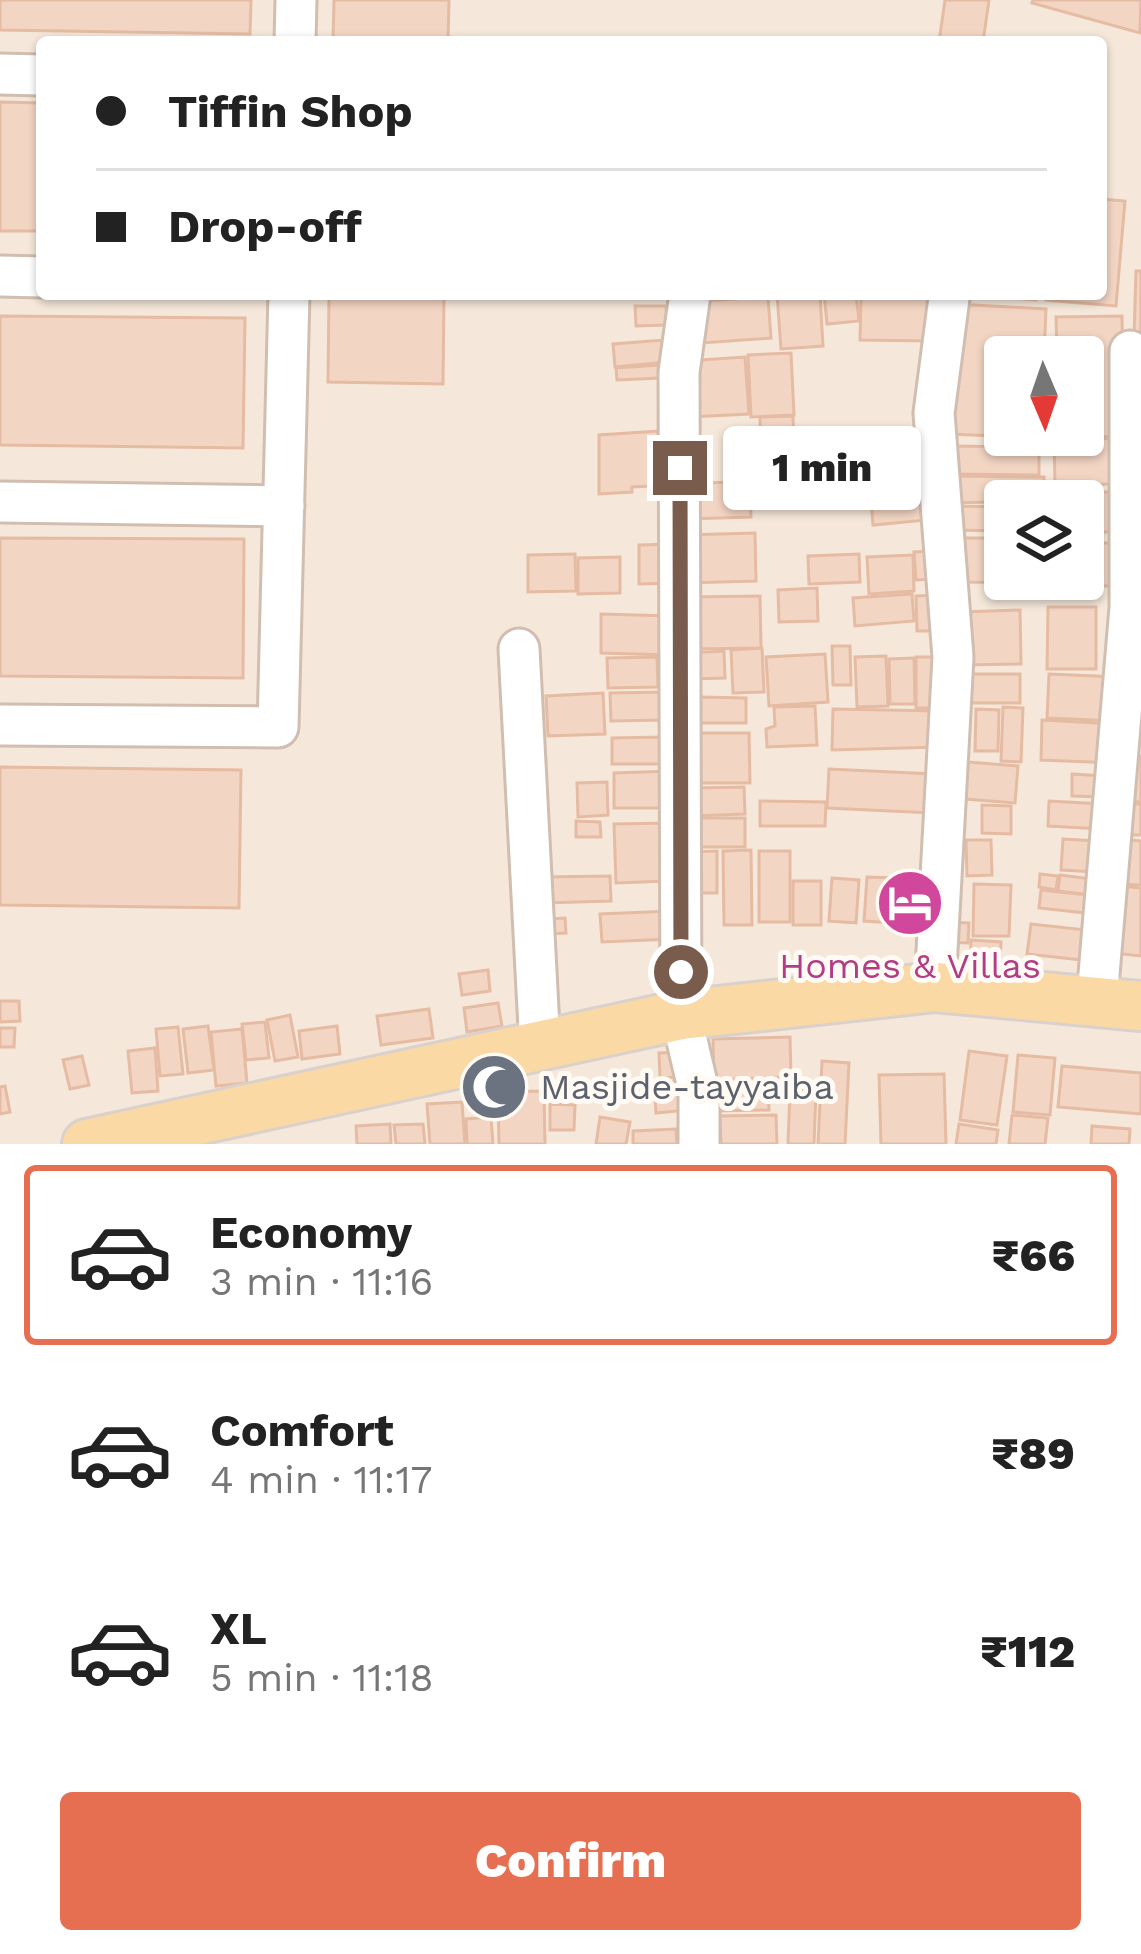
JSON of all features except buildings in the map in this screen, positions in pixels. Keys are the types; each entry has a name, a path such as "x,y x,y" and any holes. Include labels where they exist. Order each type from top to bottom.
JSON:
{"main road":[{"path":"87,1144 681,1015 935,987 1119,1002"}],"street":[{"path":"295,36 296,0"},
{"path":"0,74 36,75"},
{"path":"0,276 36,277"},
{"path":"0,725 278,728 289,300"},
{"path":"689,300 679,372 681,1015 699,1092 699,1144"},
{"path":"935,987 953,657 934,412 949,300"},
{"path":"1119,1002 1136,609 1130,351"},
{"path":"0,502 284,506"},
{"path":"519,650 540,1047"}],"shaded area":[{"path":"0,0 1141,0 1141,1144 0,1144"}],"place":[{"name":"Homes & Villas","path":"910,903"},
{"name":"Masjide-tayyaiba","path":"494,1087"}],"route":[{"path":"680,468 681,972"}]}
